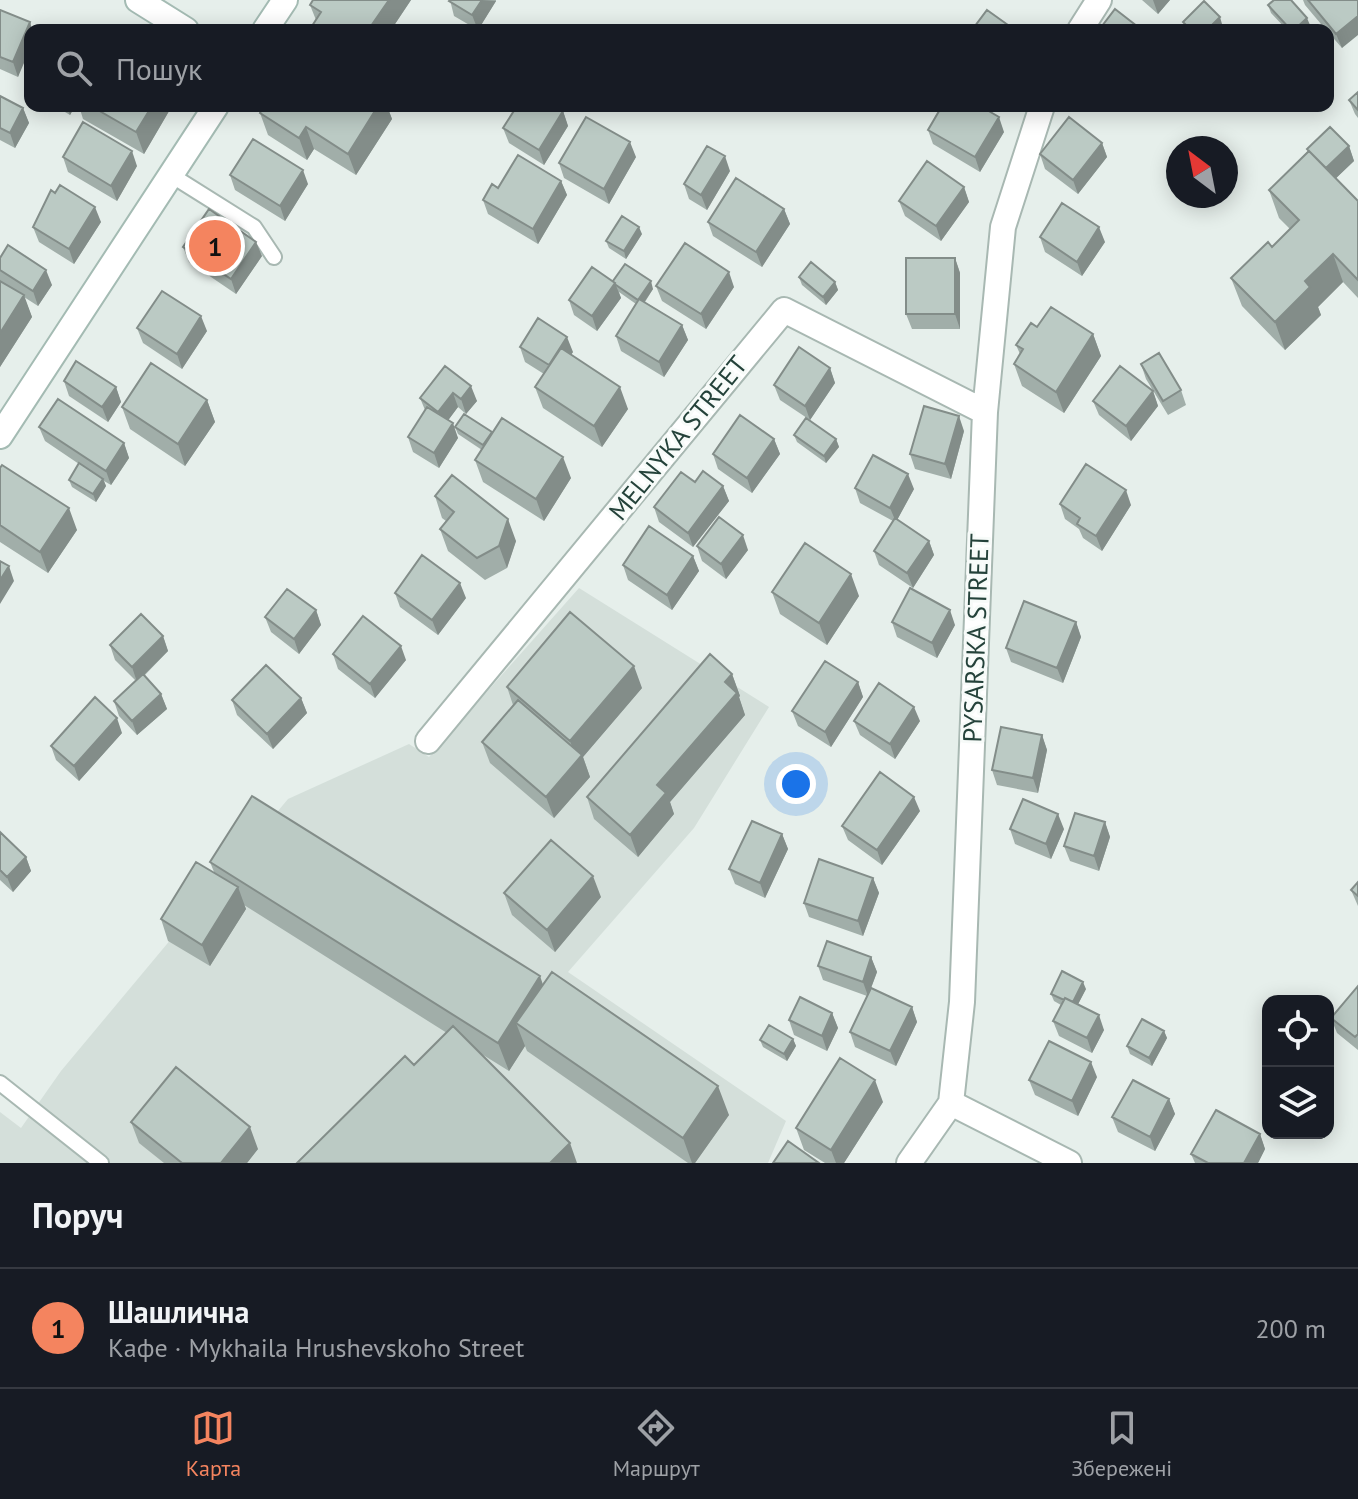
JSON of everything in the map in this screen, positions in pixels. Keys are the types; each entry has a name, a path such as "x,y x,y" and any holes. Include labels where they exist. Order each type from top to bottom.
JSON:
{"street":[{"path":"138,0 176,24"},
{"path":"269,24 285,0"},
{"path":"1084,24 1099,0"},
{"path":"0,436 8,406 212,112"},
{"name":"PYSARSKA STREET","path":"909,1163 951,1103 962,1002 985,412 1003,227 1040,112"},
{"name":"MELNYKA STREET","path":"428,741 784,310 985,412"},
{"path":"951,1103 1069,1163"}],"lane":[{"path":"171,175 254,227 274,257"},
{"path":"0,1083 101,1163"}],"shaded area":[{"path":"579,588 769,707 694,828 568,972 786,1121 768,1163 0,1163 0,1112 21,1128 61,1071 288,799 409,744 429,757"}],"building":[{"path":"313,0 389,0 372,24 313,24 321,12 310,5"},
{"path":"450,0 482,0 472,15"},
{"path":"1274,0 1291,0 1307,18 1300,24 1285,24 1268,5"},
{"path":"1308,0 1358,0 1358,16 1336,34 1334,24 1328,24"},
{"path":"1204,1 1220,17 1213,24 1183,22"},
{"path":"1115,9 1134,24 1104,24"},
{"path":"0,10 30,22 24,24 24,36 13,62 0,57"},
{"path":"987,10 1007,24 976,24"},
{"path":"1358,92 1358,110 1349,100"},
{"path":"0,96 23,108 10,133 0,128"},
{"path":"101,112 148,112 136,132"},
{"path":"374,112 348,154 306,127 299,138 260,113"},
{"path":"513,112 562,112 539,150 503,128"},
{"path":"938,112 990,112 999,117 975,157 928,130"},
{"path":"586,117 630,142 604,189 559,163"},
{"path":"1069,117 1102,143 1073,180 1040,154"},
{"path":"83,122 132,151 111,186 63,157"},
{"path":"1330,127 1349,146 1326,168 1307,149"},
{"path":"253,139 303,170 280,206 230,175"},
{"path":"707,146 725,156 701,195 684,184"},
{"path":"1309,151 1358,201 1358,280 1333,254 1305,281 1310,287 1275,322 1231,278 1268,242 1272,247 1299,220 1269,190"},
{"path":"518,155 561,181 533,229 483,200 492,184 498,188"},
{"path":"927,161 964,187 936,226 899,201"},
{"path":"736,178 784,209 756,252 708,222"},
{"path":"60,185 95,207 69,249 33,227 51,190 55,193"},
{"path":"1062,203 1099,227 1077,262 1040,237"},
{"path":"209,209 256,242 231,279 183,247"},
{"path":"622,216 639,227 624,251 606,241"},
{"path":"685,243 729,272 701,314 656,286"},
{"path":"8,245 46,270 33,291 0,270 0,258"},
{"path":"906,258 955,258 955,314 906,314"},
{"path":"811,262 835,282 823,297 799,277"},
{"path":"625,264 651,281 638,300 613,281"},
{"path":"592,267 615,283 592,316 569,300"},
{"path":"0,281 24,295 0,333"},
{"path":"162,291 201,316 177,354 137,328"},
{"path":"639,299 682,325 659,362 616,336"},
{"path":"1051,307 1093,334 1056,392 1014,364 1023,349 1016,345 1031,323 1037,327"},
{"path":"538,318 567,337 549,365 520,347"},
{"path":"799,347 830,368 805,406 774,385"},
{"path":"561,348 620,387 594,426 535,387"},
{"path":"1159,353 1181,390 1163,401 1141,364"},
{"path":"76,361 116,387 102,407 64,381"},
{"path":"151,363 207,400 178,444 122,407"},
{"path":"445,366 471,386 461,399 453,393 438,412 420,398"},
{"path":"1120,366 1153,391 1126,426 1093,401"},
{"path":"58,399 124,443 106,471 39,427"},
{"path":"924,406 959,416 945,464 910,454"},
{"path":"427,407 453,423 434,453 408,437"},
{"path":"464,414 492,432 483,445 455,427"},
{"path":"740,415 774,439 747,478 713,454"},
{"path":"502,418 563,457 536,499 475,460"},
{"path":"806,418 836,439 824,456 794,435"},
{"path":"873,455 908,474 890,508 855,488"},
{"path":"79,463 103,479 93,494 69,480"},
{"path":"1086,464 1126,490 1096,536 1077,524 1080,518 1060,504"},
{"path":"2,465 69,508 40,552 0,525"},
{"path":"703,471 723,486 688,533 654,507 681,472 695,482"},
{"path":"452,475 508,519 499,546 477,558 440,529 454,512 435,496"},
{"path":"719,517 743,535 721,564 697,546"},
{"path":"895,518 929,541 907,573 874,551"},
{"path":"649,526 693,556 667,595 623,565"},
{"path":"805,543 851,574 819,623 772,592"},
{"path":"422,555 460,583 432,620 395,593"},
{"path":"0,561 9,566 0,580"},
{"path":"910,588 950,610 932,643 892,622"},
{"path":"287,589 316,610 294,639 265,617"},
{"path":"1024,601 1076,622 1057,668 1006,648"},
{"path":"570,612 634,666 570,741 507,687"},
{"path":"141,614 163,636 132,667 110,645"},
{"path":"363,616 401,646 370,684 333,654"},
{"path":"710,654 732,674 725,682 737,693 657,785 666,793 630,835 587,797"},
{"path":"825,661 858,682 825,732 792,711"},
{"path":"266,665 301,698 267,734 232,700"},
{"path":"143,674 161,694 132,721 114,701"},
{"path":"879,683 914,707 890,744 854,721"},
{"path":"95,697 117,718 74,766 51,746"},
{"path":"518,700 582,755 546,797 482,742"},
{"path":"1001,727 1042,735 1033,778 992,770"},
{"path":"880,772 914,797 877,850 842,826"},
{"path":"252,796 540,976 498,1043 210,862"},
{"path":"1023,799 1058,814 1046,844 1010,829"},
{"path":"1075,813 1105,822 1094,856 1064,846"},
{"path":"752,821 782,834 760,883 729,869"},
{"path":"0,832 26,857 7,877 0,870"},
{"path":"551,840 593,876 547,930 504,893"},
{"path":"819,859 873,878 858,921 804,903"},
{"path":"196,862 238,887 202,945 161,919"},
{"path":"1358,882 1358,896 1351,890"},
{"path":"827,941 871,957 863,982 818,966"},
{"path":"1062,971 1083,982 1073,1002 1051,994"},
{"path":"552,972 718,1086 683,1138 516,1023"},
{"path":"1358,986 1358,1034 1355,1037 1334,1020 1334,1014"},
{"path":"871,988 912,1007 890,1051 850,1032"},
{"path":"800,997 832,1013 822,1036 789,1020"},
{"path":"1065,998 1099,1015 1087,1038 1053,1021"},
{"path":"1142,1019 1164,1031 1149,1058 1127,1046"},
{"path":"769,1025 793,1039 784,1054 760,1040"},
{"path":"453,1026 570,1143 550,1163 297,1163 405,1056 414,1065"},
{"path":"1049,1041 1091,1062 1072,1101 1029,1080"},
{"path":"840,1058 875,1080 831,1150 796,1128"},
{"path":"176,1067 250,1127 221,1163 182,1163 131,1122"},
{"path":"1133,1080 1169,1099 1150,1137 1112,1117"},
{"path":"1216,1110 1260,1134 1244,1163 1208,1163 1191,1154"},
{"path":"788,1141 819,1163 773,1163"}],"place":[{"name":"Шашлична","path":"215,246"}]}
